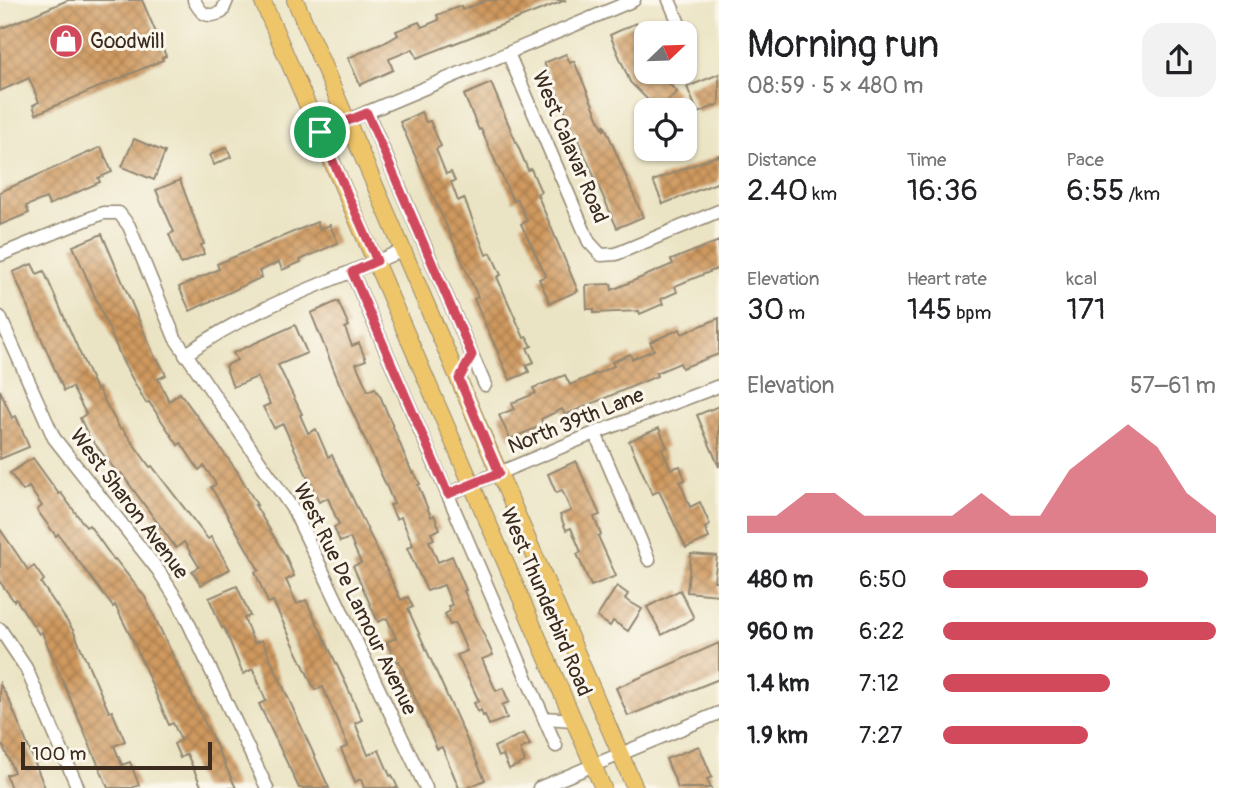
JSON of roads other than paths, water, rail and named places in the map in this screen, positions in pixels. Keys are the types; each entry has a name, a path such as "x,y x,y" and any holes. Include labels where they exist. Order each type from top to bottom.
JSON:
{"main road":[{"name":"West Thunderbird Road","path":"262,0 603,788"},
{"name":"West Thunderbird Road","path":"295,0 635,788"}],"street":[{"path":"194,0 206,16 222,12 227,0"},
{"path":"320,132 634,0"},
{"path":"669,0 678,21"},
{"name":"West Calavar Road","path":"508,53 589,242 600,255 616,254 719,211"},
{"path":"367,113 485,386"},
{"name":"West Rue De Lamour Avenue","path":"0,255 103,213 120,213 129,226 175,338 294,511 426,788"},
{"path":"186,355 222,329 403,250"},
{"path":"352,272 556,746"},
{"name":"West Sharon Avenue","path":"0,317 54,439 158,570 179,603 267,788"},
{"path":"459,379 472,355"},
{"name":"North 39th Lane","path":"448,494 595,433 719,386"},
{"path":"595,433 649,560"},
{"path":"0,629 26,668 78,788"},
{"path":"539,788 718,716"},
{"name":"West Thunderbird Road","path":"544,718 574,720"}],"place":[{"name":"Goodwill","path":"66,41"}]}
